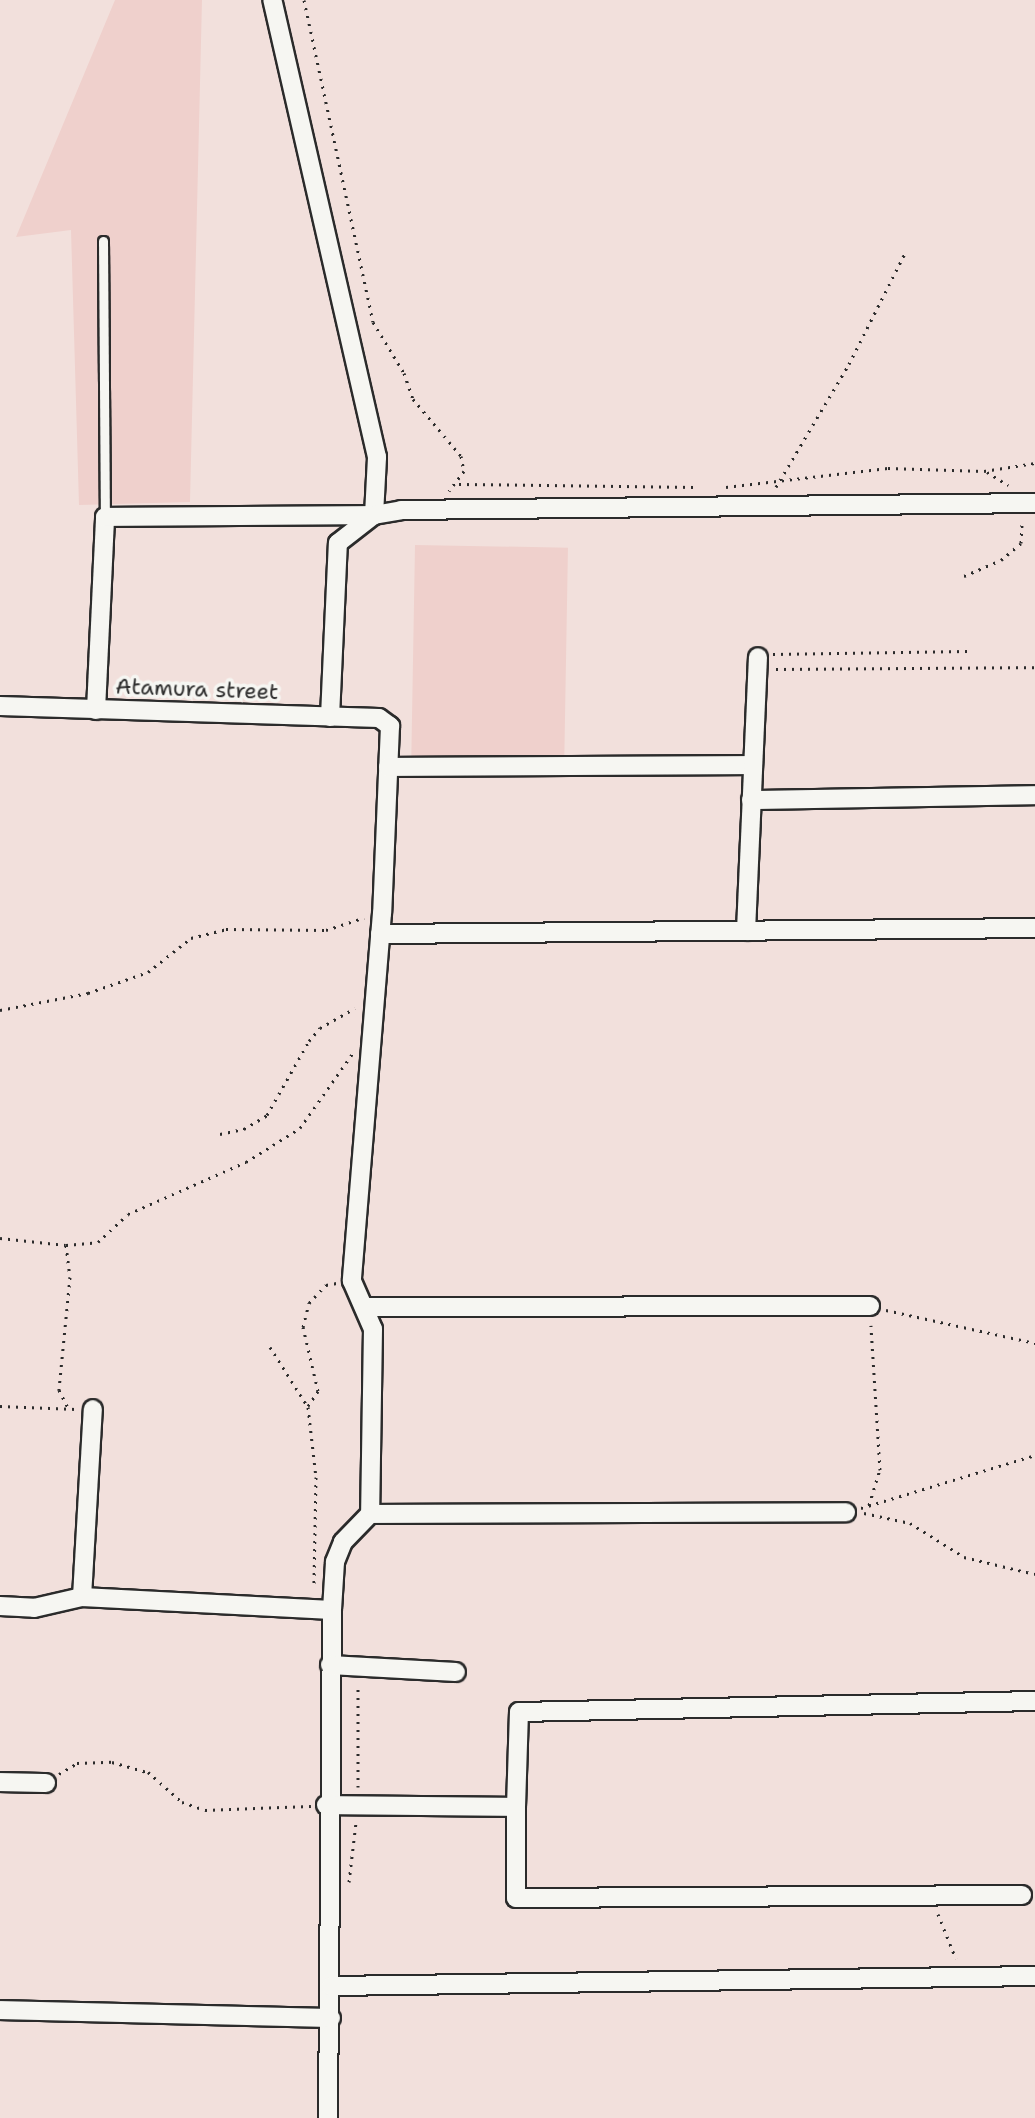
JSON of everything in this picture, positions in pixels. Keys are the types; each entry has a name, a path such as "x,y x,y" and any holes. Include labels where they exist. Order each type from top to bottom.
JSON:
{"street":[{"path":"272,0 377,457 380,484 374,515 338,543 330,717"},
{"path":"96,710 105,517 1026,502"},
{"path":"746,931 757,666"},
{"name":"Atamura street","path":"0,706 379,718 390,726 388,767"},
{"path":"328,2118 331,1986 326,1805 330,1665 322,1610 343,1542 370,1514 373,1329 352,1281 382,913 388,767 753,765"},
{"path":"751,800 1035,795"},
{"path":"380,934 1035,928"},
{"path":"365,1307 870,1306"},
{"path":"82,1597 93,1409"},
{"path":"370,1514 846,1512"},
{"path":"0,1606 34,1608 82,1597 322,1610"},
{"path":"330,1665 456,1672"},
{"path":"1022,1895 516,1898 519,1712 1035,1701"},
{"path":"0,1782 46,1783"},
{"path":"326,1805 516,1807"},
{"path":"331,1986 1035,1976"},
{"path":"0,2010 331,2018"}],"lane":[{"path":"103,241 105,517"}],"path":[{"path":"304,0 373,322 404,373 413,399 461,456 464,471 459,484"},
{"path":"763,507 849,364 906,251"},
{"path":"716,488 888,468 984,471 1035,463"},
{"path":"446,492 459,484 700,487"},
{"path":"964,576 1001,560 1021,543 1026,502"},
{"path":"757,666 968,651"},
{"path":"757,666 1035,667"},
{"path":"0,1010 88,993 148,972 191,938 226,929 326,930 382,913"},
{"path":"220,1134 244,1129 267,1115 320,1028 376,997"},
{"path":"0,1238 66,1245 98,1242 128,1214 246,1162 300,1128 374,1020"},
{"path":"66,1245 70,1277 59,1390 68,1408"},
{"path":"308,1407 318,1391 303,1327 309,1303 326,1285 352,1281"},
{"path":"869,1505 880,1470 870,1306 1035,1343"},
{"path":"270,1347 308,1407 316,1477 322,1610"},
{"path":"0,1406 93,1409"},
{"path":"846,1512 1035,1455"},
{"path":"846,1512 910,1523 964,1557 1035,1574"},
{"path":"46,1783 77,1763 112,1762 148,1772 182,1802 205,1810 326,1805"},
{"path":"931,1895 963,1977"}],"shaded area":[{"path":"115,0 202,0 190,502 79,505 71,230 16,237"},
{"path":"415,545 568,548 564,759 411,756"}]}
